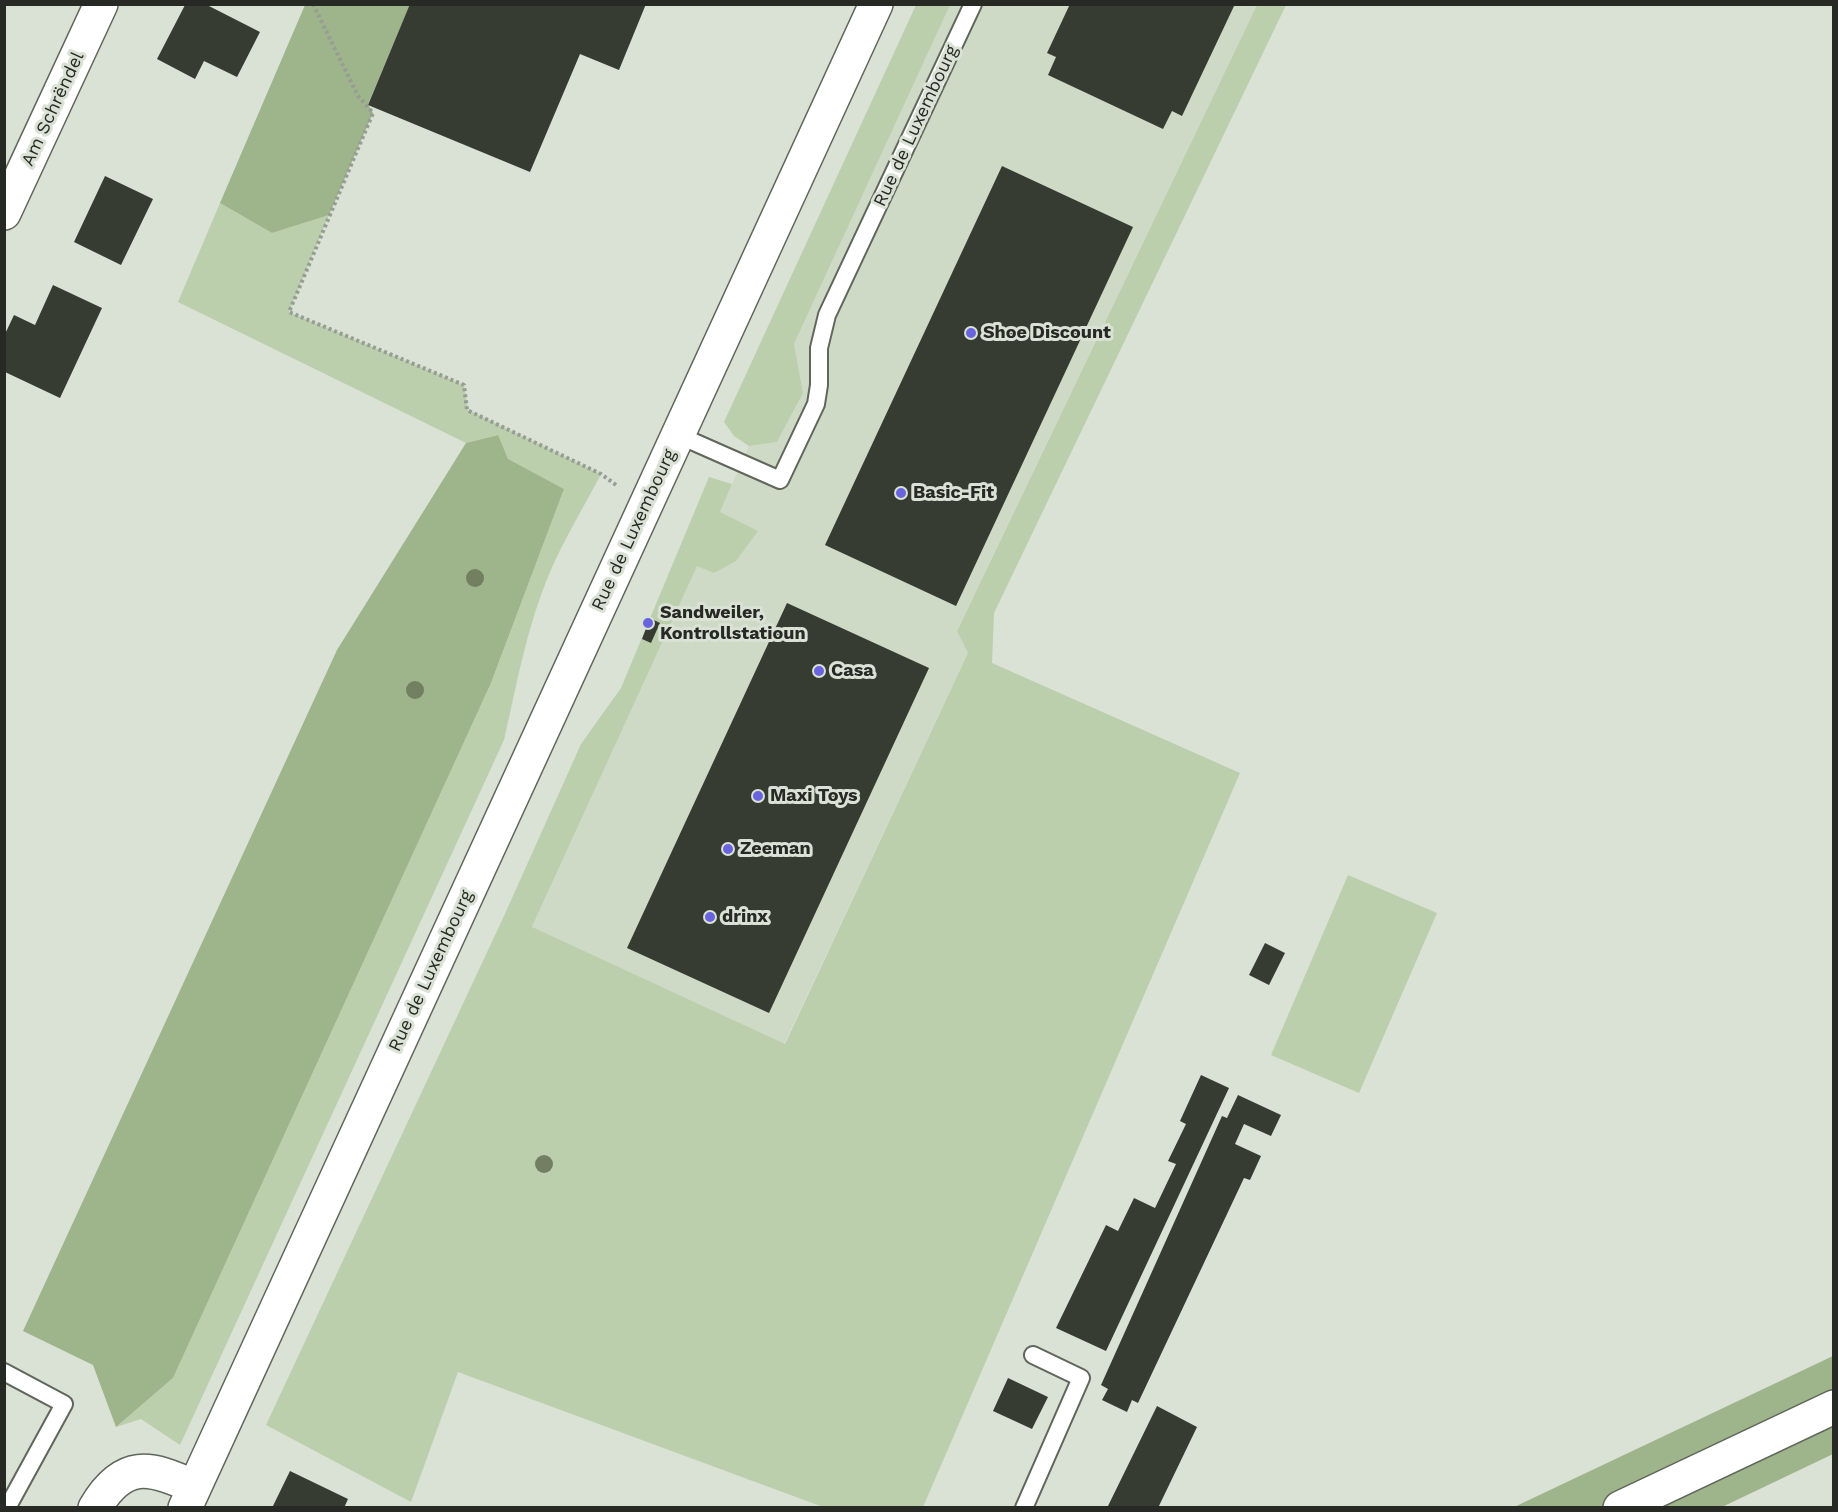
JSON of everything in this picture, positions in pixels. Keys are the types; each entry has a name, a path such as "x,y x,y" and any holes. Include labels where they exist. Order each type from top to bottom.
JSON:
{"main road":[{"name":"Am Schrëndel","path":"4,213 101,4"},
{"name":"Rue de Luxembourg","path":"189,1497 876,4"},
{"path":"1620,1508 1833,1407"},
{"path":"95,1508 119,1477 143,1470 167,1474 189,1497"}],"lane":[{"name":"Rue de Luxembourg","path":"678,435 780,480 816,404 819,385 819,348 827,315 973,4"},
{"path":"1024,1508 1082,1378 1033,1355"},
{"path":"4,1372 64,1404 7,1508"}],"path":[{"path":"314,4 358,96 373,113 289,312 464,385 468,410 601,474 620,488 647,500"}],"shaded area":[{"path":"950,5 1257,5 957,630 968,653 784,1044 532,928 697,565 757,531 720,512 749,446 777,442 803,393 794,344"}],"green space":[{"path":"305,5 410,5 368,104 373,113 329,215 272,233 220,203"},
{"path":"916,5 950,5 794,344 803,393 777,442 749,446 734,436 724,422"},
{"path":"1257,5 1286,5 994,613 992,663 1240,773 923,1507 823,1507 458,1372 411,1502 266,1425 504,916 581,744 621,688 709,477 732,484 720,512 758,531 736,561 714,573 697,566 532,927 785,1044 968,653 957,631"},
{"path":"220,203 272,233 329,215 289,312 464,385 468,410 601,474 561,547 542,592 523,655 504,740 180,1445 141,1419 116,1427 173,1378 491,683 564,489 507,459 497,435 466,443 178,302"},
{"path":"498,435 508,459 564,489 491,683 173,1378 116,1427 93,1365 23,1331 337,650 466,443"},
{"path":"1348,875 1437,913 1359,1093 1271,1055"},
{"path":"1833,1356 1833,1454 1722,1507 1512,1508"}],"building":[{"path":"410,4 646,4 619,70 580,54 530,172 368,105"},
{"path":"1070,4 1235,4 1182,116 1172,111 1163,129 1048,75 1056,57 1047,53"},
{"path":"185,5 207,5 260,32 237,77 204,61 195,79 157,59"},
{"path":"1002,166 1133,227 956,606 825,545"},
{"path":"105,176 153,199 121,265 74,242"},
{"path":"53,285 102,308 60,398 5,372 5,334 14,315 35,325"},
{"path":"787,603 929,668 769,1013 627,948"},
{"path":"650,618 660,623 651,643 642,639"},
{"path":"1265,943 1285,953 1269,985 1249,975"},
{"path":"1201,1075 1229,1088 1106,1351 1056,1328 1106,1225 1118,1231 1134,1198 1155,1208 1176,1164 1168,1161 1186,1124 1180,1121"},
{"path":"1238,1095 1281,1115 1271,1136 1244,1124 1235,1144 1261,1156 1250,1180 1244,1178 1138,1403 1132,1400 1127,1412 1102,1400 1108,1389 1101,1385 1222,1116 1227,1118"},
{"path":"1008,1378 1048,1397 1032,1429 993,1411"},
{"path":"1157,1406 1197,1427 1158,1508 1107,1508"},
{"path":"290,1471 348,1499 344,1508 272,1508"}],"place":[{"name":"Shoe Discount","path":"971,333"},
{"name":"Basic-Fit","path":"901,493"},
{"name":"Sandweiler, Kontrollstatioun","path":"648,623"},
{"name":"Casa","path":"819,671"},
{"name":"Maxi Toys","path":"758,796"},
{"name":"Zeeman","path":"728,849"},
{"name":"drinx","path":"710,917"}]}
